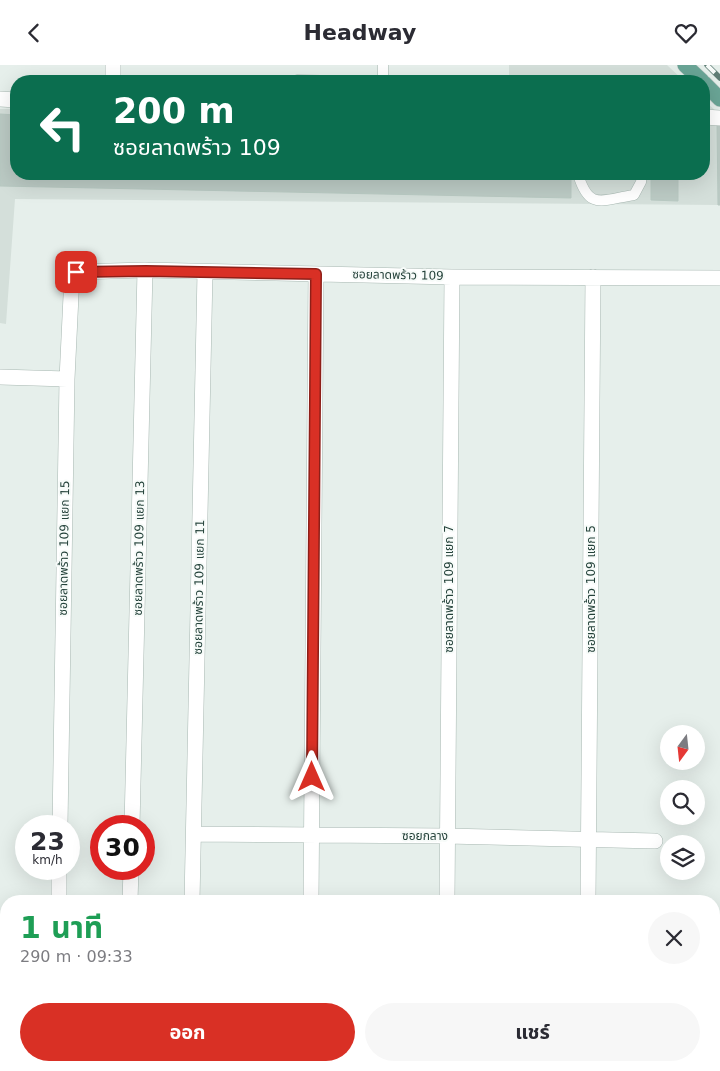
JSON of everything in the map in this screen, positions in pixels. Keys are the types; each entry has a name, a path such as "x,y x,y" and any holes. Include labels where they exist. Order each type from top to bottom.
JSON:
{"main road":[{"path":"685,65 696,75"},
{"path":"710,89 720,99"}],"street":[{"name":"ซอยลาดพร้าว 109","path":"76,272 146,271 452,277 720,278"},
{"name":"ซอยลาดพร้าว 109 แยก 13","path":"132,815 146,271"},
{"name":"ซอยลาดพร้าว 109 แยก 15","path":"60,815 67,379 71,281 72,275 76,272"},
{"name":"ซอยลาดพร้าว 109 แยก 11","path":"192,895 205,272"},
{"path":"311,895 316,274"},
{"name":"ซอยลาดพร้าว 109 แยก 7","path":"447,895 452,277"},
{"name":"ซอยลาดพร้าว 109 แยก 5","path":"588,895 593,277"},
{"path":"0,377 67,379"},
{"name":"ซอยกลาง","path":"194,834 447,836 656,841"},
{"path":"59,880 59,895"},
{"path":"130,895 131,880"}],"lane":[{"path":"580,180 582,189 588,197 596,201 634,195 642,180"}],"shaded area":[{"path":"509,65 667,65 678,75 509,75"},
{"path":"710,106 720,115 720,205 15,199 6,324 0,323 0,109 10,109 10,180 710,180"}],"building":[{"path":"0,114 10,115 10,180 571,180 571,198 0,186"},
{"path":"717,123 720,123 720,205 718,205"},
{"path":"651,180 678,180 678,201 651,200"}],"railway":[{"path":"707,65 720,78"}],"route":[{"path":"76,272 146,271 316,274 312,777"}]}
